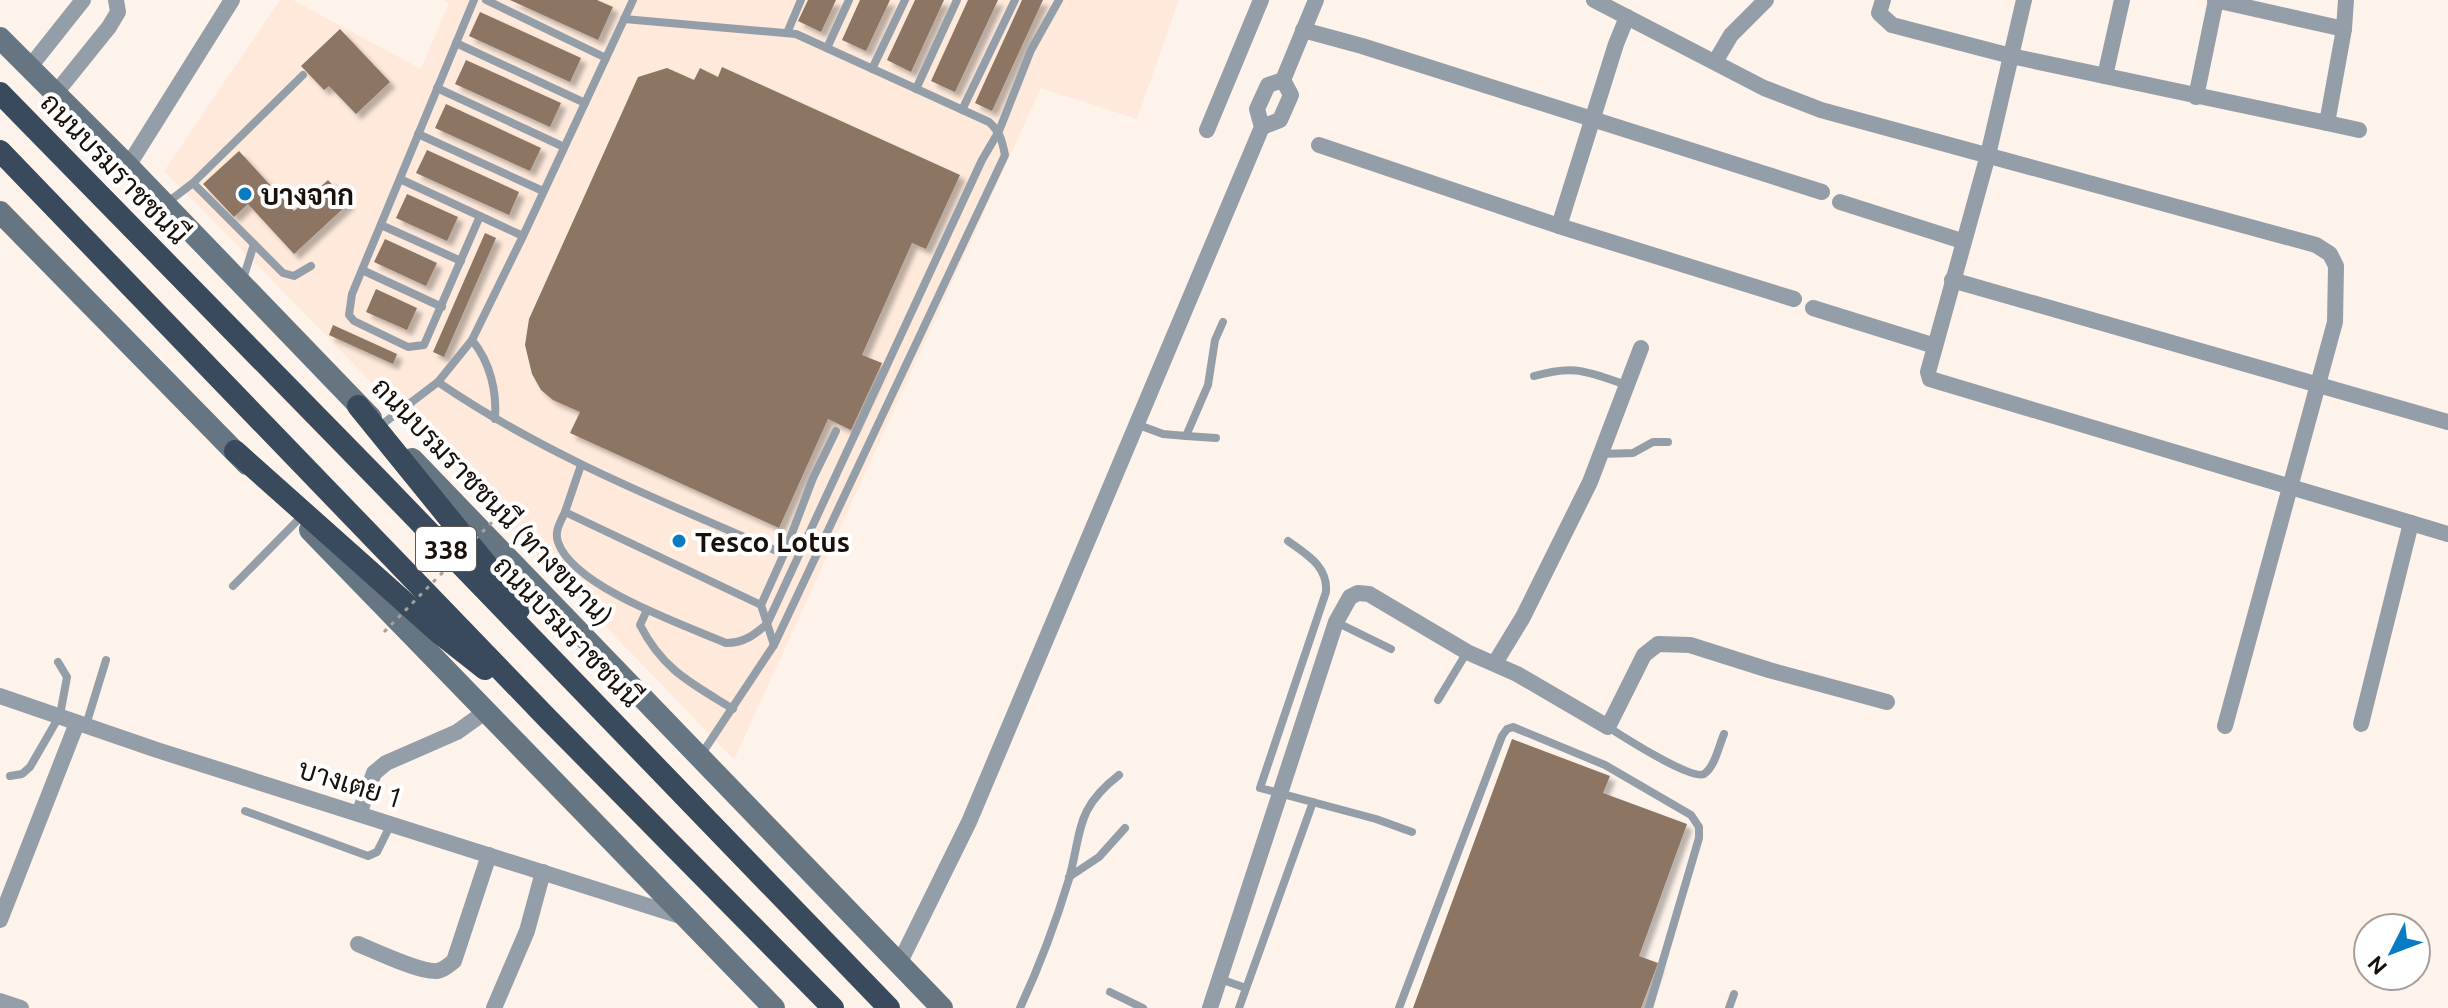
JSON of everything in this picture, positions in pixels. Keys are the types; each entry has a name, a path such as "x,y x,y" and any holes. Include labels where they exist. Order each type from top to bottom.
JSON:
{"highway":[{"name":"ถนนบรมราชชนนี","path":"0,93 889,1008"},
{"name":"338","path":"0,151 549,720 833,1008"},
{"path":"358,406 491,570 560,667"},
{"path":"235,451 438,632 549,720"}],"main road":[{"name":"ถนนบรมราชชนนี (ทางขนาน)","path":"0,38 165,204 942,1008"},
{"path":"0,212 774,1008"}],"street":[{"path":"29,68 83,0"},
{"path":"55,94 109,27 118,12 116,0"},
{"path":"128,166 232,0"},
{"path":"1207,130 1261,0"},
{"path":"899,964 969,822 1262,127 1257,109 1268,85 1283,80 1316,0"},
{"path":"1594,0 1764,88 1821,110 2316,245 2330,254 2336,266 2335,322 2225,726"},
{"path":"1715,62 1731,35 1766,0"},
{"path":"1883,0 1879,13 1892,25 2011,56 2359,130"},
{"path":"2024,0 1988,155 1928,372 1930,379 2448,534"},
{"path":"2105,76 2122,0"},
{"path":"2196,97 2215,0 2344,29"},
{"path":"2327,123 2344,29 2346,0"},
{"path":"1559,226 1627,17"},
{"path":"1303,30 1822,192"},
{"path":"1262,127 1280,120 1291,95 1283,80"},
{"path":"1319,145 1559,226 1794,299"},
{"path":"1840,202 1962,241"},
{"path":"1952,280 2448,422"},
{"path":"1813,308 1935,346"},
{"path":"1495,663 1523,617 1601,454 1641,348"},
{"path":"2361,724 2411,523"},
{"path":"1210,1008 1336,622 1350,597 1358,593 1369,594 1467,652 1495,663 1608,727 1644,655 1658,644 1690,645 1887,702"},
{"name":"บางเตย 1","path":"0,696 688,919"},
{"path":"359,814 374,773 386,763 457,732 485,712"},
{"path":"0,920 82,724"},
{"path":"358,944 435,972 445,968 454,961 489,855"},
{"path":"494,1008 527,931 543,872"},
{"path":"0,1001 21,1008"}],"lane":[{"path":"474,0 352,294 349,315 354,321 408,347 424,345 480,216"},
{"path":"486,0 606,58"},
{"path":"787,33 801,0"},
{"path":"827,48 849,0"},
{"path":"872,69 905,0"},
{"path":"916,89 957,0"},
{"path":"962,110 1015,0"},
{"path":"581,465 558,529 558,541 572,562 589,578 647,610 726,643 738,643 767,624 976,173 999,131 1031,50 1059,0"},
{"path":"380,426 438,382 472,340 630,1"},
{"path":"624,19 787,33 827,48 989,122 999,131 1005,155 774,645 700,756"},
{"path":"456,43 585,103"},
{"path":"165,204 193,183 303,75"},
{"path":"437,88 564,147"},
{"path":"418,134 543,191"},
{"path":"400,179 523,236"},
{"path":"193,183 287,276 294,276 311,266"},
{"path":"381,225 461,261"},
{"path":"242,284 254,244"},
{"path":"362,270 442,307"},
{"path":"1186,436 1208,385 1215,340 1223,322"},
{"path":"472,340 481,352 489,373 496,404 495,419"},
{"path":"1534,376 1564,368 1628,385"},
{"path":"438,382 495,419 581,465 784,554"},
{"path":"1136,424 1163,434 1216,438"},
{"path":"774,645 761,605 813,478 836,431"},
{"path":"1601,454 1633,453 1653,442 1668,442"},
{"path":"565,512 761,605"},
{"path":"233,586 299,519"},
{"path":"1288,541 1314,560 1327,581 1326,592 1260,788 1412,832"},
{"path":"647,610 640,625 652,649 686,680 733,709"},
{"path":"1336,622 1391,649"},
{"path":"1438,700 1467,652"},
{"path":"82,724 106,660"},
{"path":"10,776 22,774 30,767 60,715 67,677 58,662"},
{"path":"1399,1008 1502,736 1513,727 1605,765 1691,815 1699,827 1699,838 1649,1008"},
{"path":"1608,727 1661,759 1697,775 1711,766 1724,734"},
{"path":"1020,1008 1069,877 1079,830 1089,805 1098,791 1119,775"},
{"path":"1239,1008 1313,802"},
{"path":"245,811 368,856 377,852 392,823"},
{"path":"1069,877 1099,857 1125,828"},
{"path":"1220,978 1246,988"},
{"path":"1110,992 1143,1008"},
{"path":"1729,1008 1734,994"}],"path":[{"path":"384,632 500,514"}],"shaded area":[{"name":"Tesco Lotus","path":"280,0 293,0 421,69 449,3 444,0 1179,0 1137,119 1041,88 734,760 164,171"}],"building":[{"path":"510,0 597,0 613,7 598,40"},
{"path":"808,0 836,0 821,32 798,21"},
{"path":"860,0 890,0 866,51 842,40"},
{"path":"915,0 944,0 911,72 887,60"},
{"path":"968,0 998,0 955,92 931,81"},
{"path":"1022,0 1043,0 992,111 975,103"},
{"path":"480,12 581,58 570,82 469,36"},
{"path":"340,29 390,82 356,114 329,86 324,90 301,66"},
{"path":"466,60 561,103 550,127 455,84"},
{"path":"722,67 960,175 926,249 912,243 862,355 882,363 851,430 828,419 779,528 570,433 580,412 553,400 541,390 532,374 525,345 529,319 638,77 667,68 694,80 700,68 718,77"},
{"path":"446,104 541,148 530,171 435,128"},
{"path":"427,150 519,192 509,215 416,173"},
{"path":"239,151 294,211 328,180 349,203 294,254 248,204 234,217 203,184"},
{"path":"407,194 458,217 447,241 396,218"},
{"path":"485,233 496,238 444,357 433,352"},
{"path":"385,239 437,263 426,286 374,262"},
{"path":"376,289 417,308 407,330 366,312"},
{"path":"333,325 397,354 393,364 329,335"},
{"path":"1512,739 1610,776 1603,793 1687,824 1639,956 1658,963 1641,1008 1413,1008"}],"place":[{"name":"บางจาก","path":"245,194"},
{"name":"Tesco Lotus","path":"679,541"}]}
